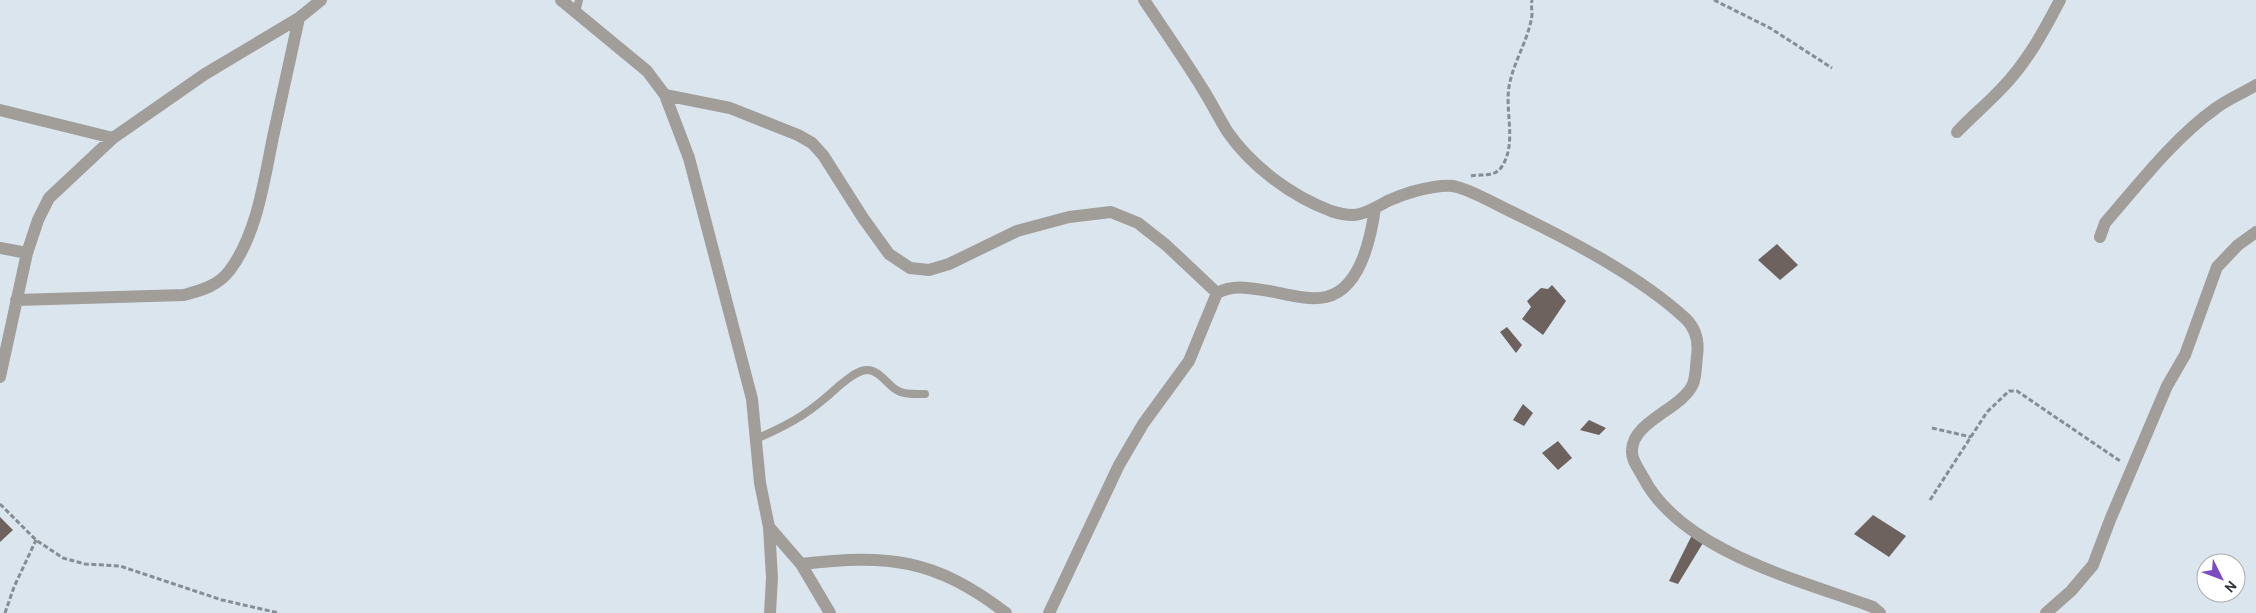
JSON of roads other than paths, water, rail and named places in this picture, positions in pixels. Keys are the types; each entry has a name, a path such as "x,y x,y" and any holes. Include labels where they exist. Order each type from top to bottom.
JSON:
{"street":[{"path":"0,377 27,253 38,220 49,198 113,138 205,74 298,18 321,0"},
{"path":"560,0 577,6 647,71 666,95 689,158 752,399 760,483 770,527 772,578 770,613"},
{"path":"1144,0 1204,91 1228,133 1255,164 1284,186 1332,212 1355,215 1412,192 1435,187 1456,186 1546,229 1592,255 1638,283 1689,322 1696,334 1698,344 1693,384 1684,395 1645,427 1632,448 1632,457 1648,487 1667,511 1695,532 1733,554 1764,568 1873,607 1880,613"},
{"path":"1957,132 2002,89 2036,43 2060,0"},
{"path":"16,300 184,295 210,288 229,272 245,246 254,218 267,167 298,18"},
{"path":"2100,237 2105,224 2164,156 2217,107 2256,85"},
{"path":"666,95 730,108 791,132 812,143 824,155 863,218 889,254 910,268 929,270 949,264 1017,231 1068,217 1112,212 1138,223 1166,245 1216,293"},
{"path":"0,110 113,138"},
{"path":"1049,613 1119,465 1143,424 1189,361 1216,293 1228,288 1243,287 1312,298 1327,297 1343,288 1357,270 1367,249 1375,208"},
{"path":"2046,613 2071,590 2093,565 2167,386 2185,355 2217,268 2238,245 2256,232"},
{"path":"0,248 27,253"},
{"path":"770,527 801,564 830,613"},
{"path":"801,564 849,558 901,561 945,574 981,594 1006,613"}],"lane":[{"path":"756,439 797,420 816,407 845,381 857,373 866,370 876,373 896,390 903,393 925,394"}]}
